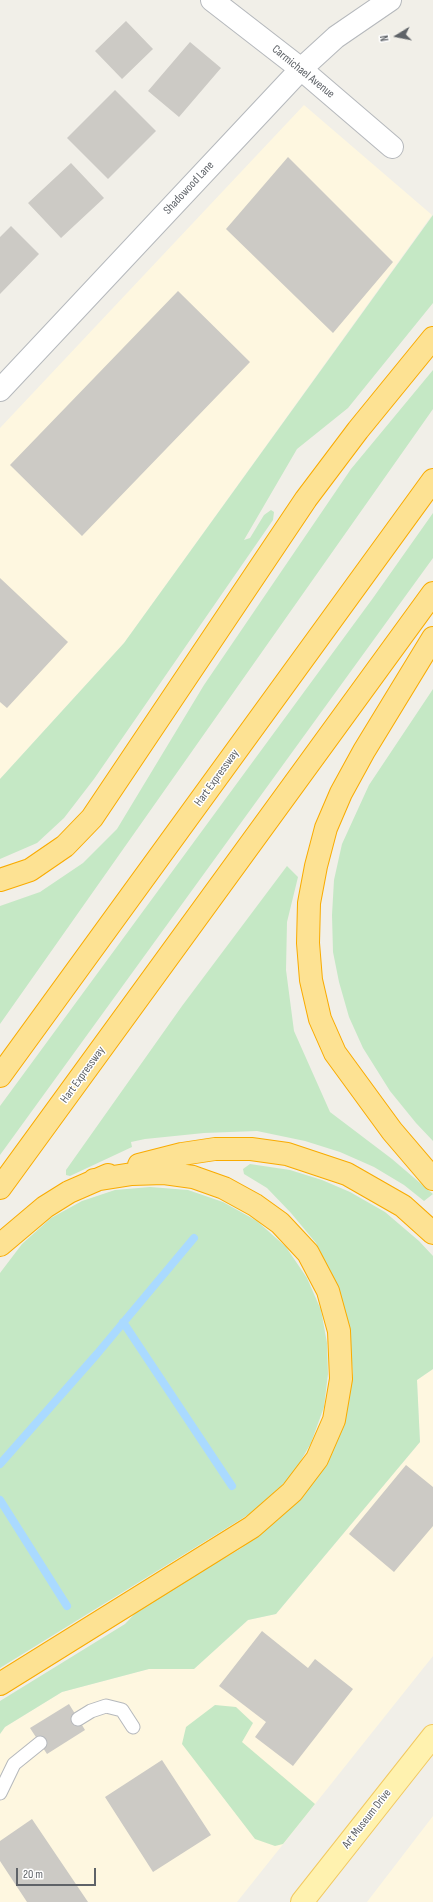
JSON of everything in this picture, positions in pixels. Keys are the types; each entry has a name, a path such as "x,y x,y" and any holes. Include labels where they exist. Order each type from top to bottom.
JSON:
{"highway":[{"path":"0,880 30,870 36,866 65,846 92,818 306,499 358,430 433,338"},
{"name":"Hart Expressway","path":"0,1076 433,480"},
{"name":"Hart Expressway","path":"0,1188 324,746 433,593"},
{"path":"433,638 364,751 341,793 326,828 316,866 309,903 308,943 311,980 320,1019 335,1053 392,1132 433,1179"},
{"path":"0,1245 45,1208 69,1192 94,1180 151,1161 215,1149 251,1149 286,1154 320,1164 354,1177 403,1206 433,1233"},
{"path":"0,1684 252,1527 292,1492 317,1459 334,1420 341,1379 339,1331 328,1291 308,1253 280,1223 255,1205 224,1188 193,1178 164,1173 132,1174 94,1180"}],"main road":[{"name":"Art Museum Drive","path":"302,1902 433,1736"}],"street":[{"name":"Carmichael Avenue","path":"212,0 300,69 392,147"},
{"name":"Shadowood Lane","path":"0,390 300,69 336,38 390,0"}],"lane":[{"path":"78,1719 91,1711 106,1706 122,1710 133,1727"},
{"path":"0,1793 14,1764 40,1743"}],"shaded area":[{"path":"304,105 432,215 124,643 0,779 0,428"},
{"path":"433,1369 433,1656 237,1902 0,1902 0,1734 5,1727 62,1692 149,1669 194,1669 248,1620 276,1614 420,1442 417,1380"},
{"path":"433,1816 433,1902 367,1902"}],"green space":[{"path":"433,215 433,303 348,408 297,449 244,540 250,538 264,515 271,510 274,512 273,520 94,779 64,818 37,843 0,859 0,779 124,643"},
{"path":"433,370 433,409 0,1024 0,906 40,892 83,863 117,829 204,685 351,469"},
{"path":"433,513 433,558 0,1155 0,1106 373,598"},
{"path":"433,689 433,1141 390,1091 363,1048 349,1017 339,982 333,952 332,915 334,880 342,844 369,785"},
{"path":"287,866 298,877 287,922 286,970 294,1031 330,1112 392,1159 433,1194 424,1201 404,1185 374,1167 340,1152 305,1141 257,1131 204,1133 145,1139 131,1142 132,1147 70,1176 66,1175 66,1170 182,1006"},
{"path":"250,1164 290,1170 322,1180 350,1192 385,1212 419,1241 433,1256 433,1369 417,1380 420,1442 276,1614 248,1620 194,1669 149,1669 62,1692 5,1727 0,1734 0,1701 125,1624 144,1604 240,1549 279,1519 305,1493 330,1456 346,1412 353,1373 348,1324 333,1280 316,1243 291,1213 267,1188 244,1174 243,1169"},
{"path":"150,1187 188,1190 223,1202 257,1221 286,1247 307,1278 321,1310 327,1343 328,1374 324,1407 311,1443 292,1476 251,1513 0,1668 0,1273 22,1244 51,1218 82,1201 115,1190"},
{"path":"215,1705 236,1707 253,1723 242,1742 315,1804 283,1844 275,1846 255,1839 182,1744 186,1727"}],"building":[{"path":"126,21 153,49 122,79 95,51"},
{"path":"190,42 221,68 179,117 148,91"},
{"path":"115,90 156,131 108,179 67,138"},
{"path":"288,157 393,262 333,333 226,229"},
{"path":"71,163 104,198 61,238 28,203"},
{"path":"11,226 39,254 0,294 0,237"},
{"path":"178,291 250,362 82,536 10,465"},
{"path":"0,578 68,642 7,708 0,702"},
{"path":"406,1465 433,1487 433,1526 394,1572 349,1534"},
{"path":"262,1631 308,1668 315,1659 353,1689 293,1766 255,1737 266,1722 219,1686"},
{"path":"69,1704 85,1730 47,1754 30,1728"},
{"path":"162,1760 211,1835 153,1872 105,1797"},
{"path":"32,1819 88,1902 27,1902 0,1861 0,1841"}],"waterway":[{"path":"0,1464 97,1354 194,1238"},
{"path":"123,1322 232,1486"},
{"path":"0,1500 67,1606"}]}
